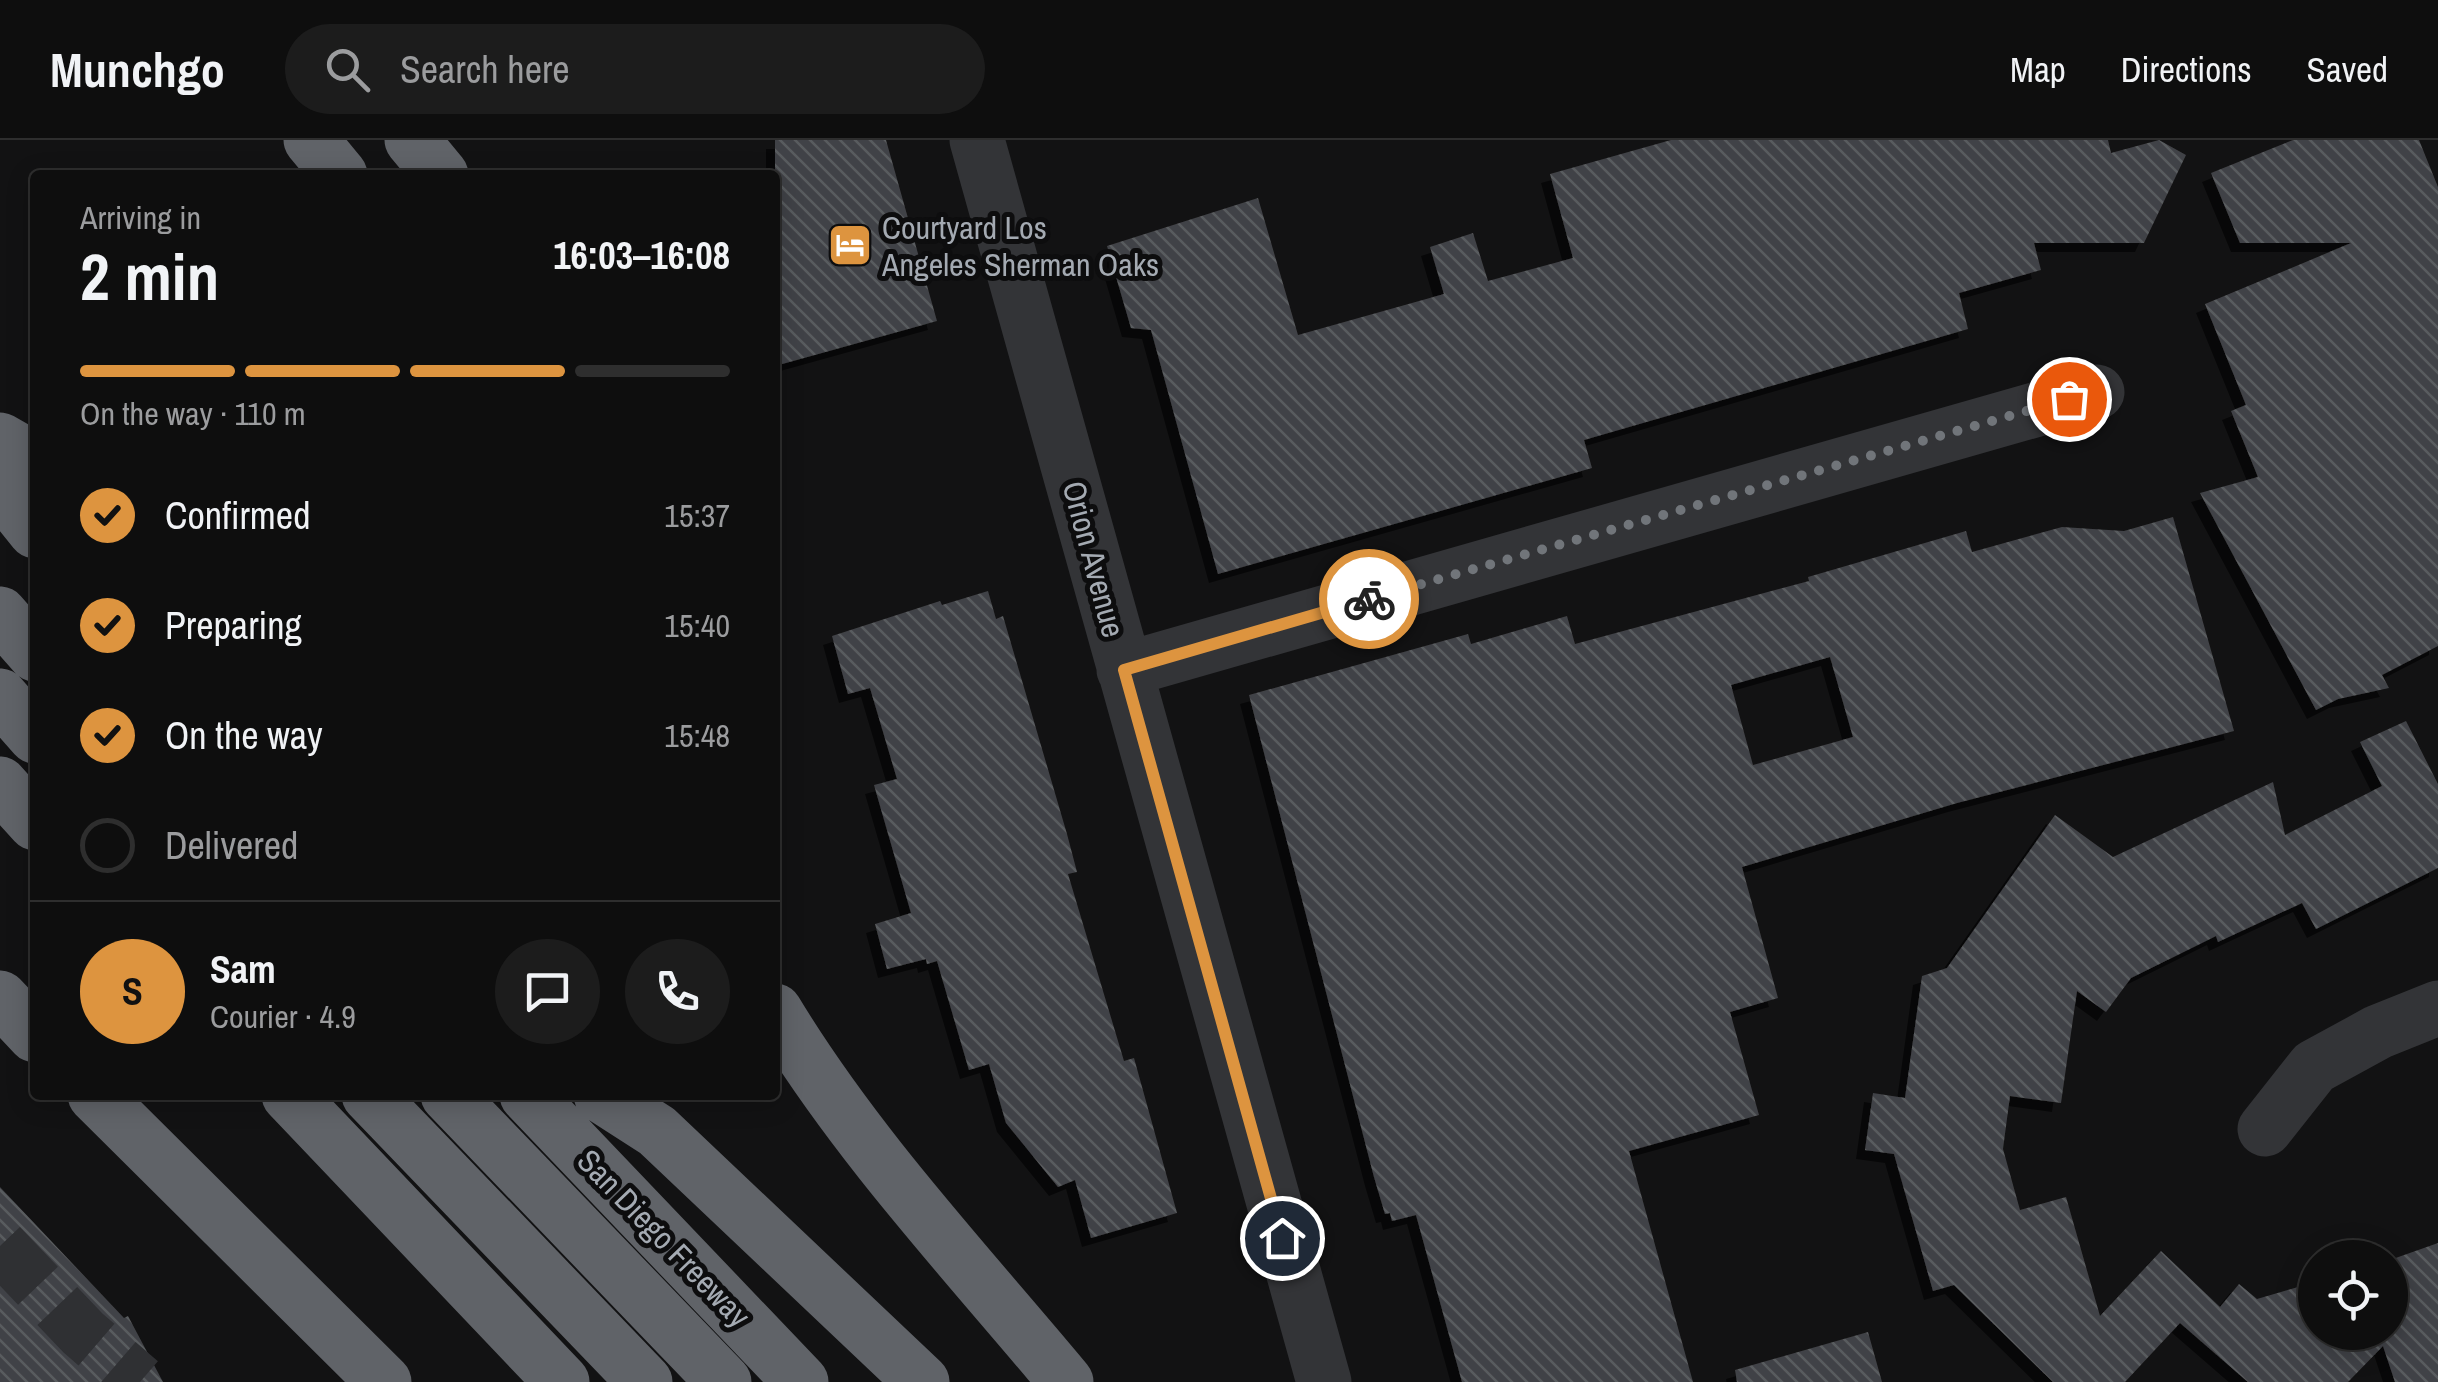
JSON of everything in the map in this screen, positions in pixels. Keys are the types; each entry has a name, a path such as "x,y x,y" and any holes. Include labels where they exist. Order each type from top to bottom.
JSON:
{"highway":[{"path":"312,140 336,170"},
{"path":"412,140 436,170"},
{"path":"0,440 30,457"},
{"path":"0,488 30,525"},
{"path":"0,614 30,648"},
{"path":"0,696 30,730"},
{"path":"0,784 30,817"},
{"path":"0,998 30,1030"},
{"path":"780,1018 852,1122 1066,1382"},
{"path":"100,1100 384,1382"},
{"path":"294,1100 562,1382"},
{"path":"374,1100 645,1382"},
{"path":"453,1100 724,1382"},
{"name":"San Diego Freeway","path":"532,1100 801,1382"},
{"path":"610,1100 657,1131 922,1382"}],"street":[{"name":"Orion Avenue","path":"977,140 1324,1382"},
{"path":"1124,670 2097,392"},
{"path":"2264,1129 2314,1067 2378,1032 2438,1008"}],"building":[{"name":"Courtyard Los Angeles Sherman Oaks","path":"775,140 886,140 937,321 780,365 780,170 775,170"},
{"path":"1671,140 2108,140 2111,153 2159,140 2186,155 2144,243 2034,243 2041,270 1959,293 1968,329 1584,440 1592,468 1218,574 1151,330 1131,328 1107,246 1258,198 1298,335 1444,294 1430,247 1473,233 1488,281 1573,258 1550,174"},
{"path":"2293,140 2419,140 2438,187 2438,646 2382,675 2389,688 2338,699 2316,710 2200,493 2258,477 2231,411 2246,405 2205,304 2351,243 2240,243 2211,173"},
{"path":"2173,517 2234,731 1957,803 1742,867 1778,998 1730,1012 1759,1115 1629,1151 1693,1382 1462,1382 1416,1215 1392,1221 1390,1213 1385,1214 1249,695 1468,634 1471,644 1567,616 1575,644 1809,581 1808,577 1966,531 1972,552 2062,527 2124,531","holes":["1830,657 1853,737 1753,765 1731,685"]},
{"path":"988,591 996,619 1003,616 1077,872 1068,874 1124,1061 1134,1058 1177,1213 1091,1238 1075,1180 1058,1187 1006,1123 989,1064 969,1070 937,961 927,964 926,959 887,969 875,924 911,913 874,785 897,779 870,688 848,694 832,636 940,601 942,605"},
{"path":"2406,721 2438,784 2438,868 2316,929 2302,903 2218,942 2216,936 2131,978 2106,1012 2077,991 2061,1103 2010,1096 2003,1149 2020,1210 2066,1197 2100,1316 2161,1251 2220,1307 2239,1284 2257,1299 2298,1287 2298,1350 2379,1350 2348,1382 2248,1382 2180,1323 2125,1382 2053,1382 1954,1285 1933,1291 1894,1154 1865,1150 1873,1093 1905,1098 1922,976 1947,968 2055,815 2113,857 2273,782 2285,835 2382,786 2360,742"},
{"path":"0,1187 124,1318 128,1316 163,1382 0,1382"},
{"path":"2438,1243 2438,1382 2395,1382 2384,1350 2408,1350 2408,1254"},
{"path":"1868,1332 1882,1382 1737,1382 1735,1370"}],"tunnel":[{"path":"0,1246 83,1333 140,1382"}],"way so far":[{"path":"1369,599 2069,399"}],"place":[{"name":"Courtyard Los Angeles Sherman Oaks","path":"850,245"}],"route":[{"path":"1282,1238 1124,670 1369,599"}]}
